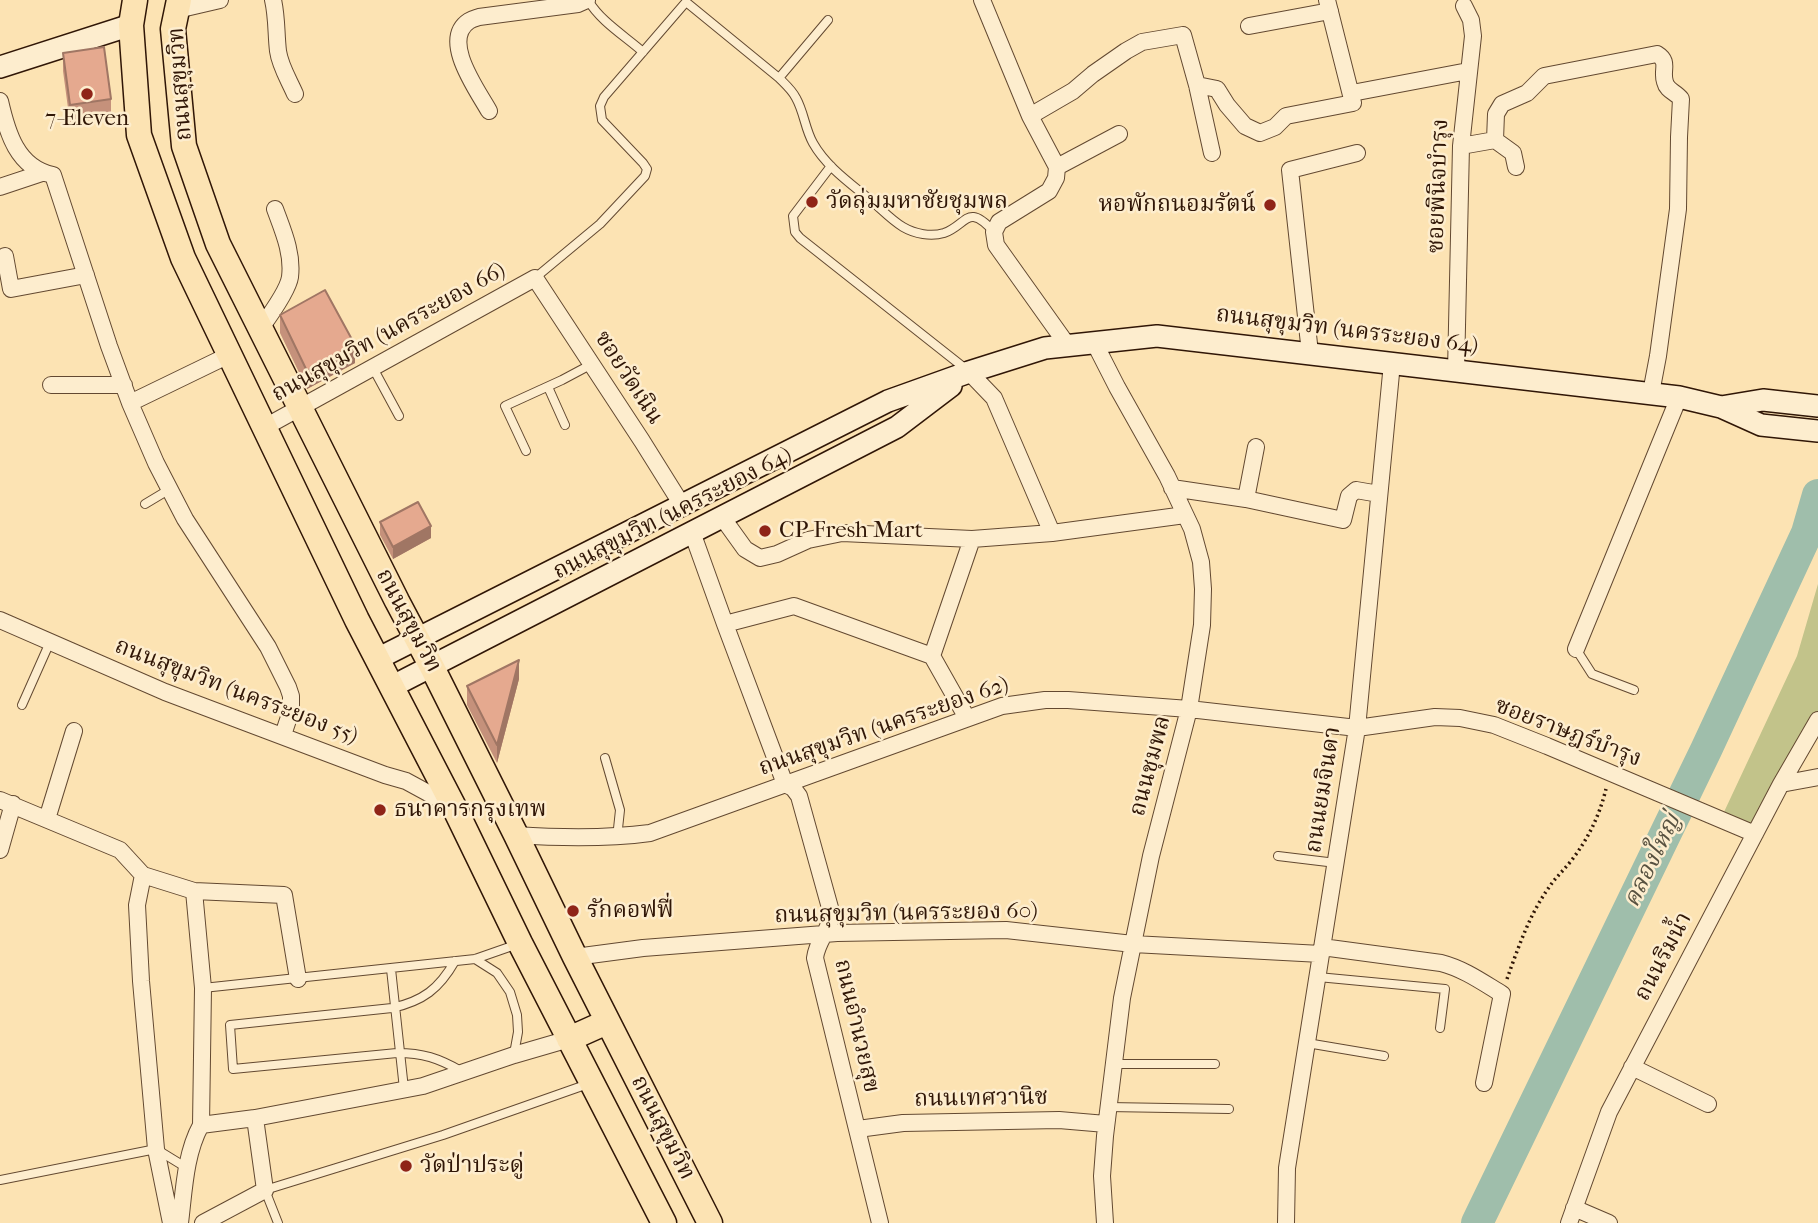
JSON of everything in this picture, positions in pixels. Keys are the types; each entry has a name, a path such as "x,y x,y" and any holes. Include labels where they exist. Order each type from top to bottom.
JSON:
{"main road":[{"name":"ถนนสุขุมวิท","path":"135,0 131,25 139,135 183,257 391,688 664,1223"},
{"name":"ถนนสุขุมวิท","path":"178,5 173,29 184,146 218,244 710,1223"},
{"path":"569,1039 607,1022"}],"street":[{"path":"178,5 220,0"},
{"path":"273,0 279,54 295,94"},
{"path":"489,111 459,53 461,30 468,21 480,17 578,4 587,0"},
{"path":"982,0 1030,116 1057,167 1056,178 1049,191 999,222 994,232 996,245 1068,346"},
{"path":"1197,85 1217,89 1227,106 1245,126 1260,134 1275,127 1286,116 1353,103 1329,6 1249,26"},
{"name":"ซอยพินิจบำรุง","path":"1456,370 1461,146 1473,36 1471,20 1464,6"},
{"path":"0,67 131,25"},
{"path":"1030,116 1073,91 1104,66 1142,42 1183,35 1212,153"},
{"path":"1496,141 1496,114 1502,104 1527,93 1544,76 1657,54 1662,57 1666,85 1670,91 1679,94 1681,99 1678,209 1651,394"},
{"path":"1352,93 1468,71"},
{"path":"0,101 13,144 25,160 41,173"},
{"path":"1057,167 1119,134"},
{"path":"1461,146 1496,141 1513,153 1516,167"},
{"path":"1310,354 1290,170 1357,153"},
{"path":"0,187 41,173 53,175 109,346 156,463 185,519 268,647 288,687 291,711 283,735"},
{"path":"260,329 290,279 288,243 275,209"},
{"path":"5,257 11,289 86,275"},
{"name":"ซอยวัดเนิน","path":"535,278 682,505"},
{"name":"ถนนสุขุมวิท (นครระยอง 66)","path":"265,428 535,278"},
{"name":"ถนนสุขุมวิท (นครระยอง 64)","path":"377,659 888,401 1045,348 1157,336 1679,397 1721,407 1761,425 1818,431"},
{"name":"ถนนชุมพล","path":"1094,342 1167,476 1192,529 1201,562 1203,589 1202,625 1189,709 1151,856 1122,998 1102,1176 1105,1223"},
{"path":"130,403 229,355"},
{"name":"ถนนยมจินดา","path":"1286,1223 1287,1168 1357,728 1392,362"},
{"path":"969,372 994,398 1052,533"},
{"name":"ถนนสุขุมวิท (นครระยอง 64)","path":"391,688 897,427 969,372"},
{"path":"51,385 124,385"},
{"path":"1576,649 1679,397"},
{"name":"ถนนสุขุมวิท (นครระยอง 64)","path":"1721,407 1763,400 1818,406"},
{"path":"1246,499 1256,447"},
{"path":"1172,488 1246,499 1343,520 1349,496 1356,490 1379,494"},
{"path":"722,517 745,549 760,558 777,554 808,540 842,533 972,539 1052,533 1185,515"},
{"name":"ถนนอำนวยสุข","path":"692,532 785,784 793,788 799,796 832,915 830,926 816,949 816,958 880,1223"},
{"path":"932,656 972,539"},
{"path":"725,624 794,606 932,656 967,718"},
{"name":"ถนนสุขุมวิท (นครระยอง 55)","path":"0,620 165,692 406,781 454,807"},
{"name":"ถนนสุขุมวิท (นครระยอง 62)","path":"516,835 617,838 650,833 1002,706 1045,700 1189,709 1357,728"},
{"name":"ซอยราษฎร์บำรุง","path":"1357,728 1435,717 1460,718 1494,725 1755,834"},
{"path":"47,819 74,731"},
{"name":"ถนนริมน้ำ","path":"1571,1216 1609,1112 1781,784 1815,732"},
{"path":"1781,784 1818,777"},
{"path":"0,850 6,802 120,850 143,875 194,891 285,895 298,979"},
{"path":"143,875 137,905 141,981 156,1149 171,1223"},
{"path":"180,1223 187,1168 201,1125 203,989 194,891"},
{"name":"ถนนสุขุมวิท (นครระยอง 60)","path":"575,957 643,948 823,934 1006,930 1133,944 1322,951 1441,963 1470,974 1502,994"},
{"path":"1484,1083 1502,994"},
{"path":"201,1125 255,1118 424,1086 569,1039"},
{"path":"1632,1067 1707,1104"},
{"name":"ถนนเทศวานิช","path":"858,1129 916,1123 1059,1120 1107,1115"},
{"path":"203,1223 265,1190 255,1118"},
{"path":"1571,1216 1609,1223"}],"lane":[{"path":"587,0 643,52"},
{"path":"535,278 600,224 645,176 647,169 643,163 602,120 600,106 604,97 686,2 779,78 796,97 817,150 831,166 901,226 922,234 943,234 966,218 976,218 994,232"},
{"path":"779,78 828,20"},
{"path":"831,166 793,216 795,232 969,372"},
{"path":"526,451 505,406 592,364"},
{"path":"373,368 399,416"},
{"path":"548,387 565,425"},
{"path":"145,504 170,489"},
{"path":"22,705 50,642"},
{"path":"1576,649 1592,674 1634,690"},
{"path":"605,758 620,810 617,838"},
{"path":"1278,856 1336,863"},
{"path":"203,989 475,959 520,943"},
{"path":"475,959 497,973 510,992 517,1015 518,1032 514,1055"},
{"path":"455,961 444,980 411,1004 392,1009 230,1025 231,1047 233,1069 417,1053 442,1060 464,1072"},
{"path":"391,969 404,1089"},
{"path":"1318,977 1445,989 1440,1028"},
{"path":"1307,1043 1384,1056"},
{"path":"1113,1064 1216,1065"},
{"path":"278,1223 265,1190 443,1135 592,1083"},
{"path":"1107,1115 1229,1109"},
{"path":"0,1180 156,1149 187,1168"}],"path":[{"path":"1502,994 1517,951 1539,905 1594,828 1614,774"}],"green space":[{"path":"1818,584 1818,711 1752,826 1724,812 1797,656"}],"building":[{"name":"7-Eleven","path":"104,47 111,99 70,105 63,53"},
{"path":"325,290 355,345 307,371 280,315"},
{"path":"418,502 431,526 393,547 380,522"},
{"path":"519,660 497,745 467,686"}],"waterway":[{"name":"คลองใหญ่","path":"1477,1223 1706,750 1807,533 1818,495"}],"place":[{"name":"7-Eleven","path":"87,94"},
{"name":"วัดลุ่มมหาชัยชุมพล","path":"812,202"},
{"name":"หอพักถนอมรัตน์","path":"1270,205"},
{"name":"CP Fresh Mart","path":"765,531"},
{"name":"ธนาคารกรุงเทพ","path":"380,810"},
{"name":"รักคอฟฟี่","path":"573,911"},
{"name":"วัดป่าประดู่","path":"406,1166"}]}
